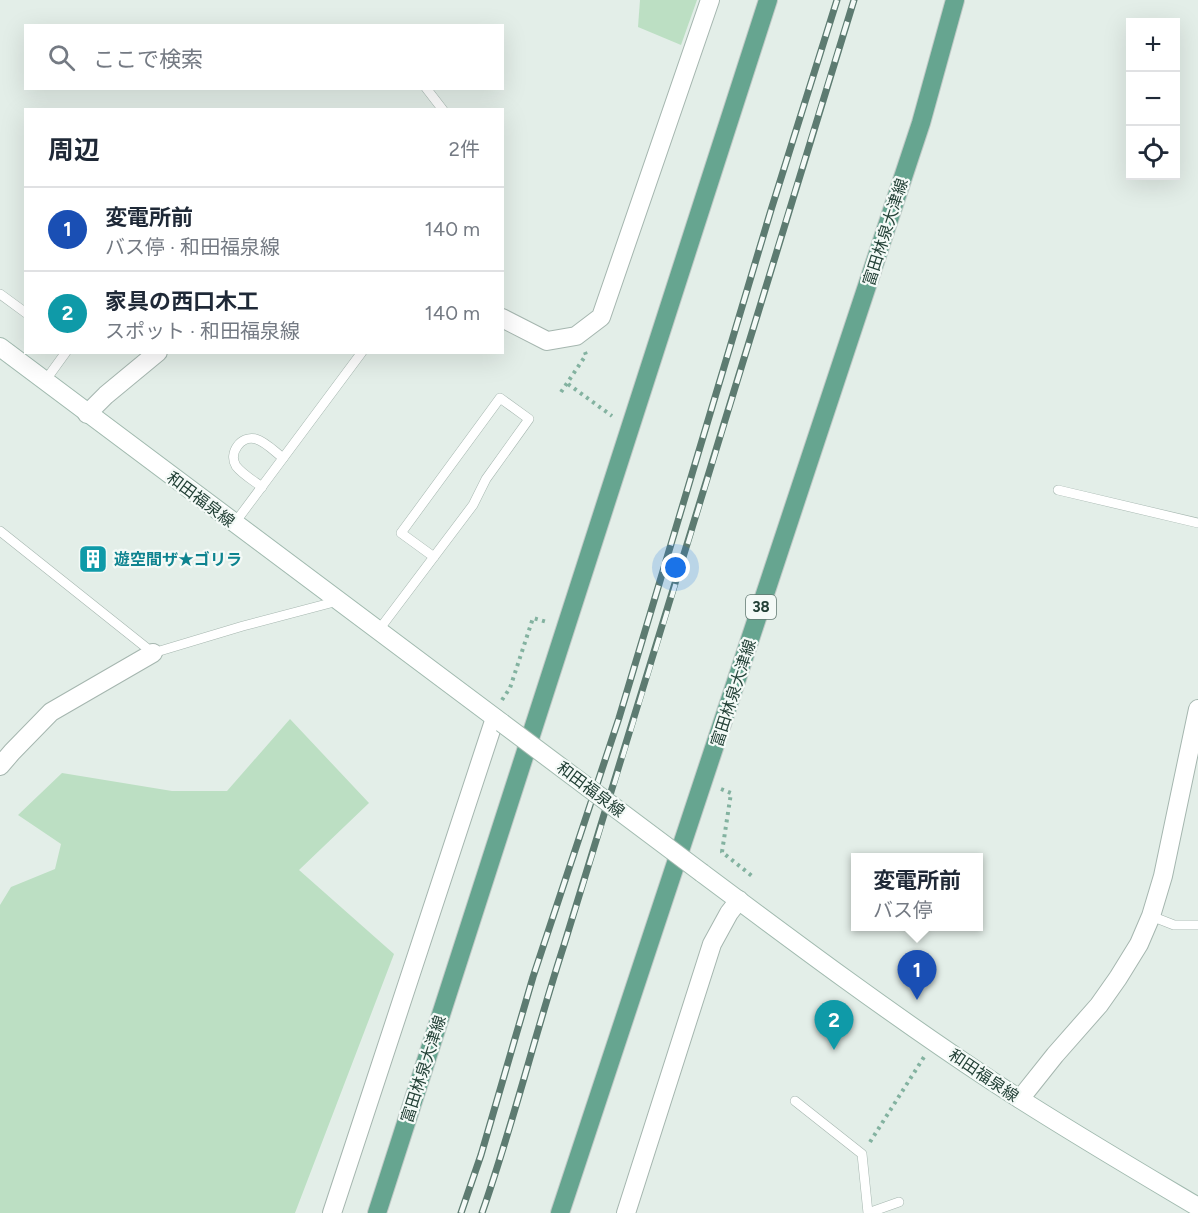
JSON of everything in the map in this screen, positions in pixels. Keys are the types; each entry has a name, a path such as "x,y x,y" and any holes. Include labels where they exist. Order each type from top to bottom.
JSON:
{"main road":[{"name":"富田林泉大津線","path":"376,1213 768,0"},
{"name":"富田林泉大津線","path":"560,1213 921,123 955,0"},
{"path":"921,123 966,0"}],"street":[{"path":"504,319 547,341 576,336 601,317 710,0"},
{"name":"和田福泉線","path":"0,347 338,602 904,1021 1072,1132 1198,1207"},
{"path":"87,414 156,354"},
{"path":"0,766 51,712 153,653"},
{"path":"1020,1099 1099,1005 1138,944 1151,916 1163,876 1198,709"},
{"path":"332,1213 499,721"},
{"path":"626,1213 712,944 739,900"}],"lane":[{"path":"428,90 441,108"},
{"path":"0,294 24,312"},
{"path":"45,381 65,354"},
{"path":"234,524 361,354"},
{"path":"378,631 434,557 473,505 486,479 529,419 500,398 402,533 434,557"},
{"path":"262,487 236,466 234,455 238,445 249,439 255,439 284,458"},
{"path":"1058,490 1198,523"},
{"path":"0,531 153,653 243,626 338,602"},
{"path":"1151,916 1174,925 1198,925"},
{"path":"795,1101 862,1154 868,1213 899,1202"}],"path":[{"path":"561,393 586,355 576,336"},
{"path":"568,384 613,416"},
{"path":"502,700 510,688 533,618 547,622"},
{"path":"720,789 731,793 722,852 752,876"},
{"path":"862,1154 925,1057"}],"green space":[{"path":"640,0 697,0 681,45 638,27"},
{"path":"290,719 369,803 299,870 394,954 295,1213 0,1213 0,905 11,887 55,869 61,844 18,815 62,773 172,791 227,791"}],"railway":[{"path":"461,1213 481,1155 533,977 619,718 771,210 837,0"},
{"path":"482,1213 854,0"}],"place":[{"name":"遊空間ザ★ゴリラ","path":"93,559"},
{"name":"変電所前","path":"917,1000"},
{"name":"家具の西口木工","path":"834,1050"}]}
